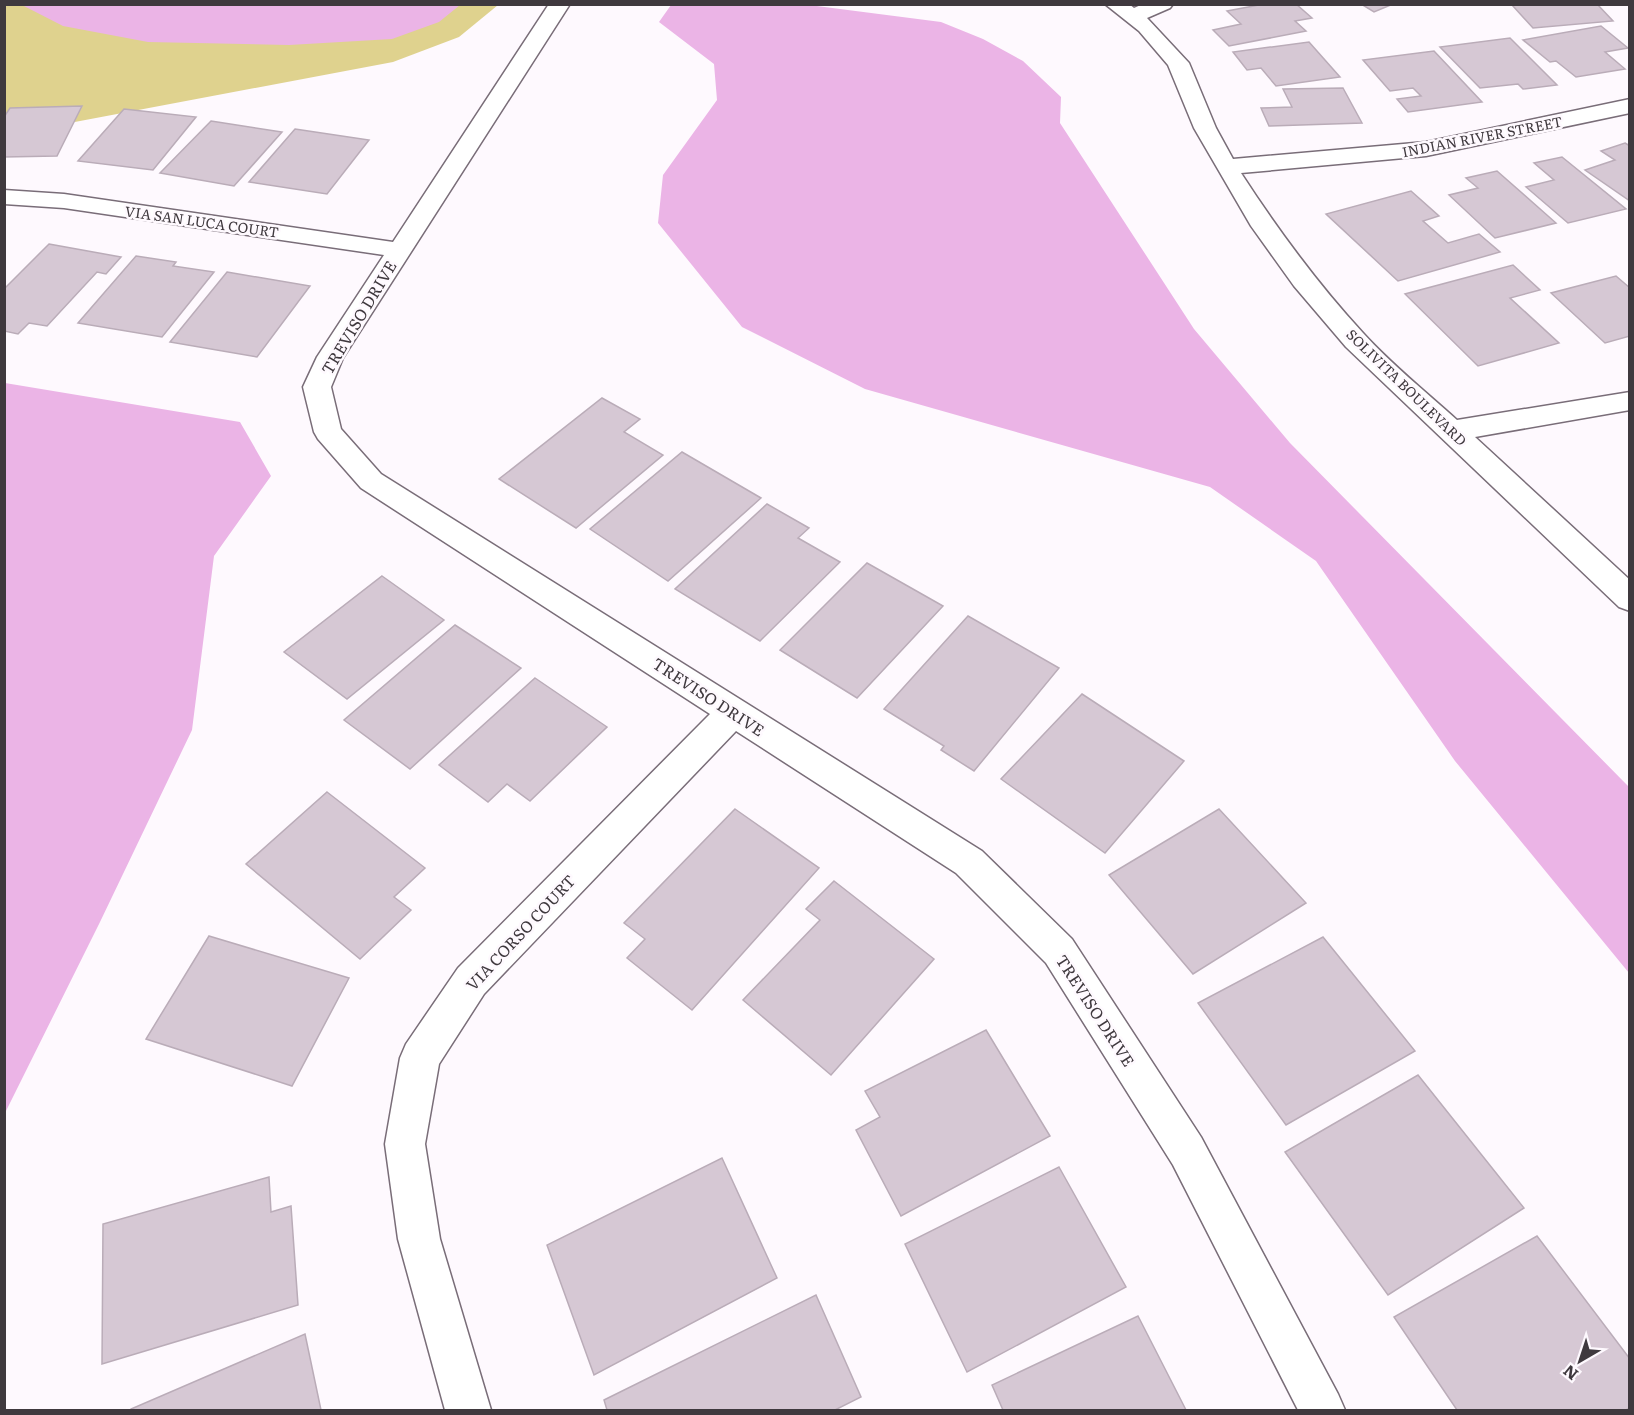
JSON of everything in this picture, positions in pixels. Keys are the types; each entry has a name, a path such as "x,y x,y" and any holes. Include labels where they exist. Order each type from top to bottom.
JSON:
{"street":[{"path":"1124,10 1163,4"},
{"name":"TREVISO DRIVE","path":"559,5 330,357 317,387 328,432 371,481 969,862 1059,951 1186,1151 1322,1410"},
{"name":"SOLIVITA BOULEVARD","path":"1124,10 1164,45 1178,63 1205,128 1263,226 1355,341 1629,599"},
{"name":"INDIAN RIVER STREET","path":"1226,167 1426,149 1629,106"},
{"name":"VIA SAN LUCA COURT","path":"4,197 64,201 398,250"},
{"path":"1452,430 1629,401"},
{"name":"VIA CORSO COURT","path":"468,1410 419,1239 405,1144 420,1058 471,981 733,712"}],"shaded area":[{"path":"4,5 498,5 459,37 393,62 43,128 5,130"},
{"path":"22,5 460,5 439,22 392,39 289,45 148,42 63,26"},
{"path":"671,5 809,5 941,22 983,39 1023,61 1061,97 1060,123 1194,329 1290,443 1629,787 1629,973 1455,761 1316,561 1210,487 865,389 742,327 658,223 663,175 717,100 714,64 659,22"},
{"path":"5,383 240,422 271,476 214,556 192,730 5,1113"}],"building":[{"path":"1264,4 1296,4 1312,18 1295,21 1306,31 1229,46 1213,30 1241,24 1227,11"},
{"path":"1361,4 1393,4 1374,12"},
{"path":"1597,4 1613,21 1533,28 1512,5"},
{"path":"1601,26 1628,48 1605,52 1625,69 1576,77 1556,61 1550,62 1523,40"},
{"path":"1510,38 1557,85 1523,89 1518,84 1480,88 1440,47"},
{"path":"1309,42 1340,77 1276,86 1261,68 1247,70 1233,52"},
{"path":"1434,51 1482,102 1408,112 1397,99 1421,96 1413,88 1390,91 1363,60"},
{"path":"1343,88 1362,123 1269,126 1261,108 1292,107 1283,89"},
{"path":"82,106 57,156 4,157 4,117 10,108"},
{"path":"124,109 196,117 153,170 78,161"},
{"path":"211,121 282,132 234,186 160,173"},
{"path":"295,129 369,140 327,194 249,182"},
{"path":"1625,143 1630,146 1630,201 1585,170 1615,160 1601,151"},
{"path":"1562,157 1626,209 1568,223 1526,187 1554,180 1534,163"},
{"path":"1497,171 1556,223 1495,238 1449,195 1478,188 1466,178"},
{"path":"1411,191 1439,216 1423,221 1448,243 1479,234 1500,252 1398,281 1326,214"},
{"path":"49,244 121,257 106,274 97,272 47,326 29,323 18,334 4,331 4,289"},
{"path":"136,256 176,262 173,266 214,272 162,337 78,323"},
{"path":"1513,265 1540,290 1510,298 1559,343 1478,366 1405,294"},
{"path":"227,272 310,286 257,357 170,342"},
{"path":"1616,276 1630,288 1630,336 1605,343 1551,293"},
{"path":"602,398 640,419 624,432 663,455 576,528 499,479"},
{"path":"682,452 761,498 668,581 590,529"},
{"path":"767,504 809,528 798,538 840,562 760,641 675,589"},
{"path":"867,563 943,606 857,698 780,650"},
{"path":"382,576 444,620 347,699 284,652"},
{"path":"968,616 1059,668 974,771 941,750 944,746 884,709"},
{"path":"455,625 521,668 410,769 344,720"},
{"path":"535,678 607,727 530,801 507,784 488,802 439,765"},
{"path":"1082,694 1184,761 1105,853 1001,779"},
{"path":"327,792 425,868 394,897 411,910 360,959 246,864"},
{"path":"735,809 819,868 692,1010 627,958 645,939 624,923"},
{"path":"1219,809 1306,903 1193,974 1109,875"},
{"path":"834,881 934,959 831,1075 743,1000 820,920 806,909"},
{"path":"209,936 349,978 292,1086 146,1039"},
{"path":"1323,937 1415,1051 1286,1125 1198,1003"},
{"path":"986,1030 1050,1136 901,1216 856,1130 880,1117 865,1091"},
{"path":"1418,1075 1524,1208 1388,1295 1285,1152"},
{"path":"722,1158 777,1278 594,1375 547,1245"},
{"path":"1059,1167 1126,1287 967,1372 905,1244"},
{"path":"269,1177 271,1212 291,1206 298,1305 102,1364 103,1224"},
{"path":"1537,1236 1630,1359 1630,1408 1626,1410 1457,1410 1394,1317"},
{"path":"816,1295 861,1397 835,1410 607,1410 604,1400"},
{"path":"1138,1316 1186,1410 1003,1410 992,1385"},
{"path":"305,1334 321,1410 131,1410 131,1409"}]}
